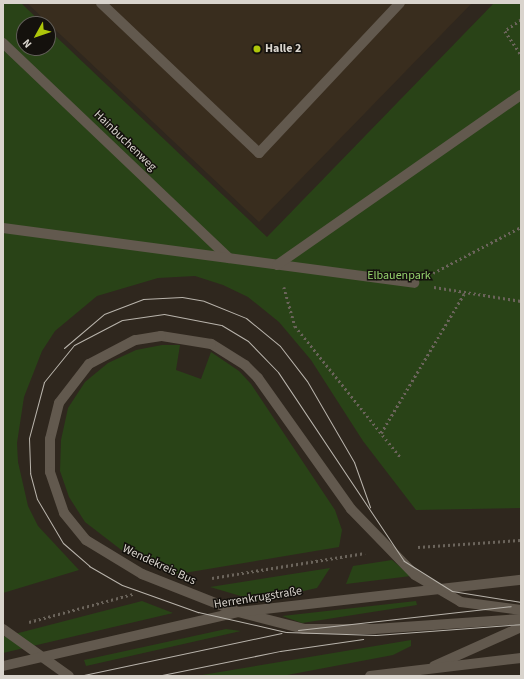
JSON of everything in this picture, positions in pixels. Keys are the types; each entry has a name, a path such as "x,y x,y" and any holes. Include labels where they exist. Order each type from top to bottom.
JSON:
{"street":[{"path":"101,3 259,154 400,3"},
{"name":"Hainbuchenweg","path":"3,43 229,258"},
{"path":"277,265 521,95"},
{"path":"3,228 414,284"},
{"name":"Wendekreis Bus","path":"521,610 461,602 431,588 400,562 351,509 245,364 211,344 181,338 145,337 116,347 78,375 54,419 50,472 64,513 86,540 120,562 238,612 304,629 330,630 521,619"},
{"name":"Herrenkrugstraße","path":"3,666 238,612 431,588 521,580"},
{"path":"434,666 521,627"},
{"path":"3,629 69,676"},
{"path":"370,676 434,666 521,658"}],"path":[{"path":"521,20 505,31 521,55"},
{"path":"414,284 521,227"},
{"path":"277,265 295,326 401,458"},
{"path":"442,289 464,294 521,301"},
{"path":"381,433 464,294"},
{"path":"409,548 521,540"}],"shaded area":[{"path":"27,3 472,3 259,222 56,30 56,16 41,16"}],"green space":[{"name":"Elbauenpark","path":"3,3 21,3 35,16 16,16 16,56 56,56 56,37 267,237 494,3 521,3 521,508 416,510 363,441 311,360 279,322 248,297 223,285 195,276 158,278 97,296 55,331 42,351 24,397 17,443 18,462 28,506 38,526 79,570 3,593"},
{"path":"162,345 180,345 176,370 201,379 211,352 239,371 251,384 335,510 342,530 339,547 178,574 124,552 85,522 69,497 60,471 61,440 68,408 85,382 108,363 136,350"},
{"path":"392,560 411,576 346,584 353,566"},
{"path":"330,568 317,588 258,601 210,587"},
{"path":"142,601 173,613 3,653 3,637"},
{"path":"416,601 417,605 302,623 282,616"},
{"path":"226,629 241,631 86,666 84,660"},
{"path":"411,640 411,646 393,655 282,676 196,676"}],"tram line":[{"path":"64,348 104,314 143,299 182,297 204,301 246,318 280,346 307,381 354,462 370,507"},
{"path":"521,602 452,591 404,561 278,372 248,341 221,325 164,314 122,320 74,345 44,382 29,438 30,473 37,499 63,543 89,566 122,585 198,612 286,632 376,635 521,624"},
{"path":"298,630 511,606"},
{"path":"79,676 281,633"},
{"path":"157,676 280,651 363,639"}],"place":[{"name":"Halle 2","path":"257,49"}]}
